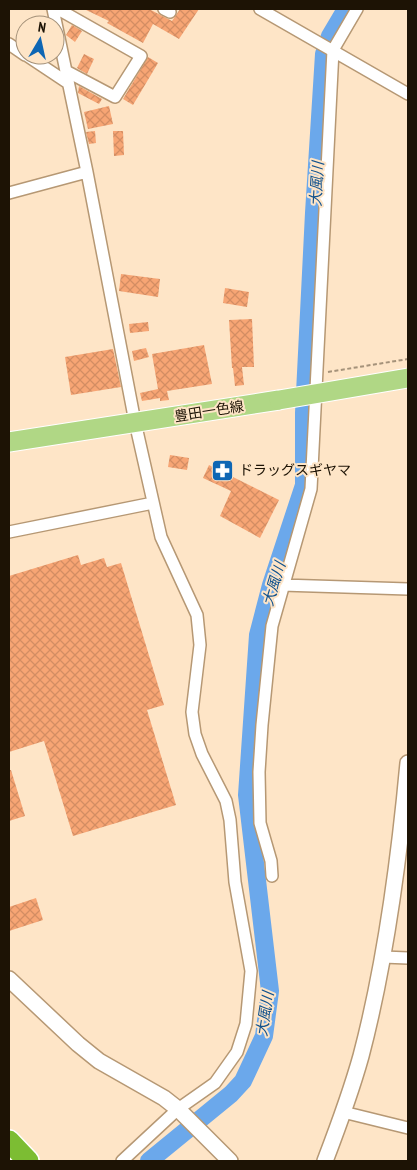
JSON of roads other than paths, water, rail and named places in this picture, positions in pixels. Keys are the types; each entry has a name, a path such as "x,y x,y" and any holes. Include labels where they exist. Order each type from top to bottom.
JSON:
{"highway":[{"path":"9,1141 27,1161"}],"main road":[{"name":"豊田一色線","path":"9,442 408,378"}],"street":[{"path":"53,9 87,172 135,422 161,537 197,615 200,645 192,712 193,724 202,754 226,801 230,820 235,882 251,971 246,1024 237,1052 215,1083 178,1108 122,1161"},
{"path":"44,65 67,77 115,97 141,56 58,9"},
{"path":"260,9 408,94"},
{"path":"272,876 271,861 260,823 259,772 272,626 282,585 311,489 333,50 357,9"},
{"path":"9,194 87,172"},
{"path":"9,532 153,503"},
{"path":"282,585 408,589"},
{"path":"325,1161 360,1057 383,957 403,817 408,763"},
{"path":"383,957 408,958"},
{"path":"9,979 78,1044 99,1061 178,1108 230,1161"},
{"path":"343,1112 408,1128"}],"waterway":[{"name":"大風川","path":"149,1161 231,1094 243,1081 264,1036 270,991 247,795 258,635 271,585 304,485 304,413 324,54 330,36 346,9"}],"place":[{"name":"ドラッグスギヤマ","path":"223,470"}]}
